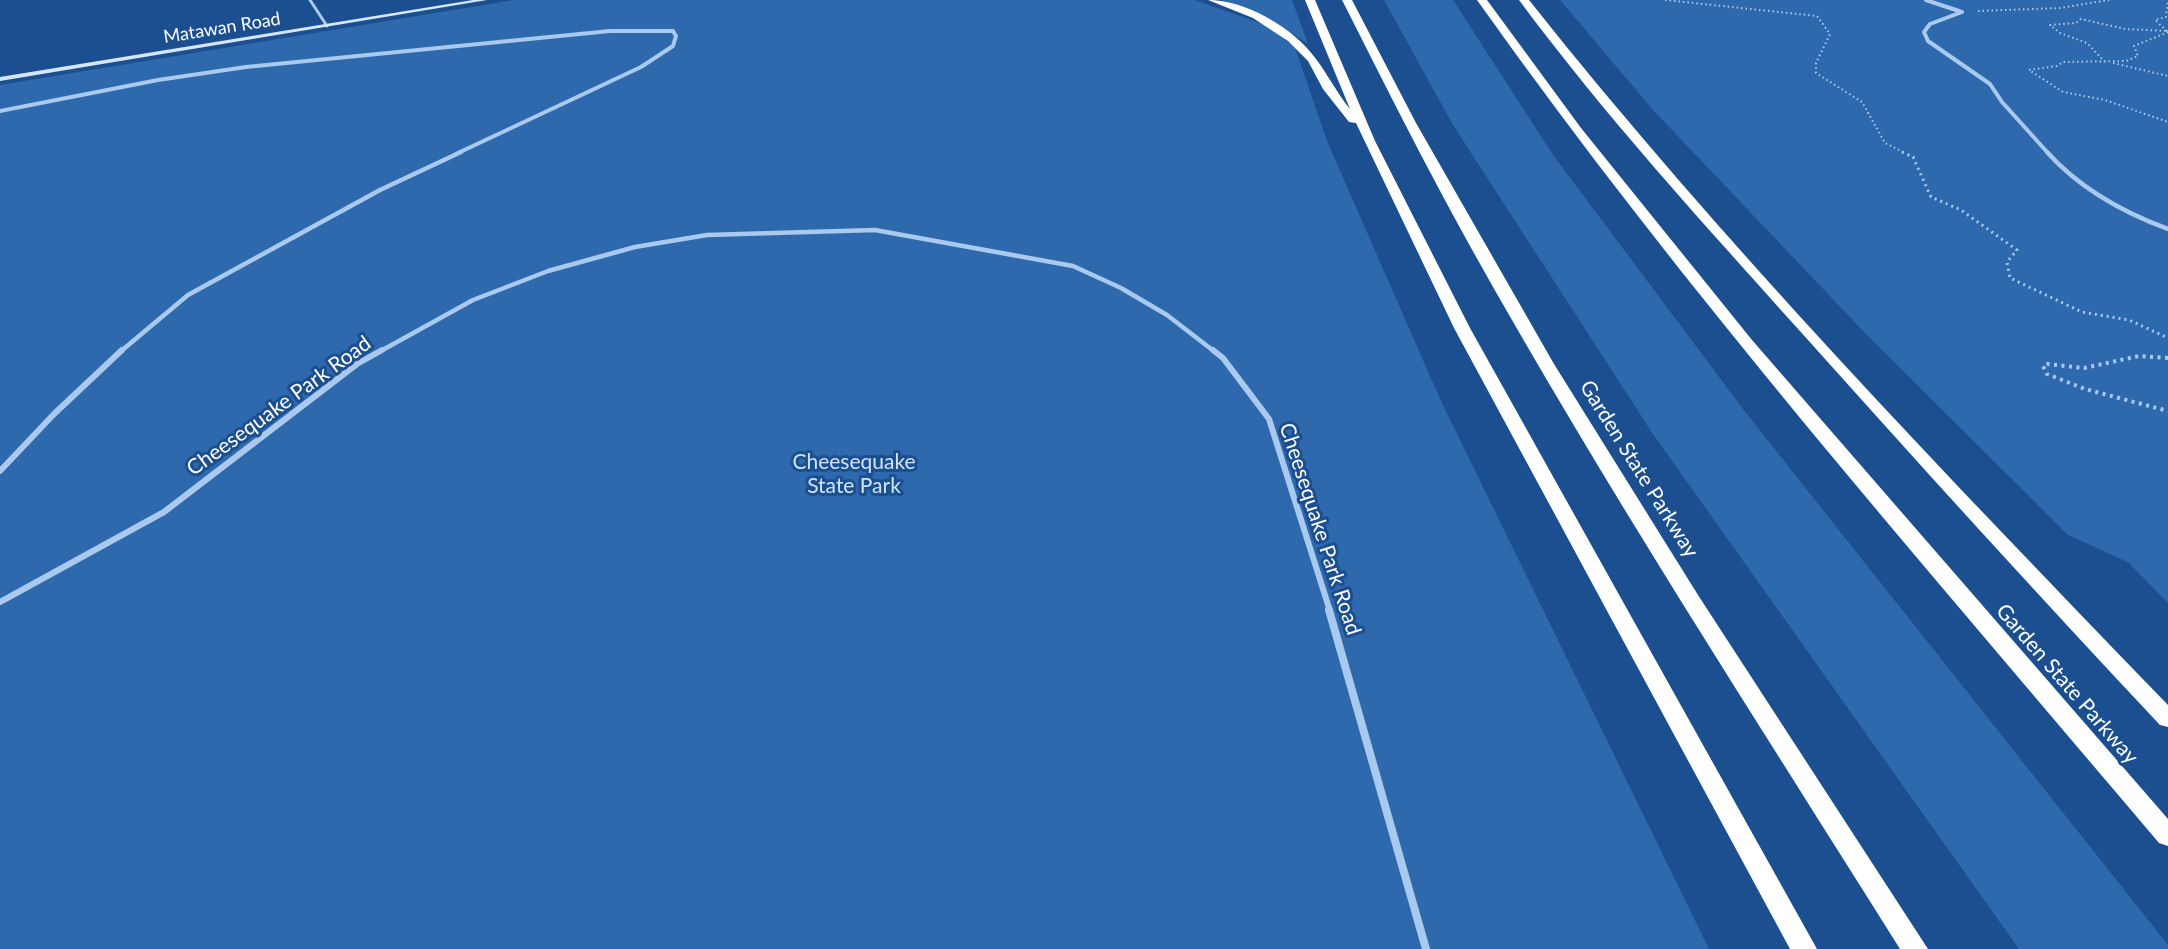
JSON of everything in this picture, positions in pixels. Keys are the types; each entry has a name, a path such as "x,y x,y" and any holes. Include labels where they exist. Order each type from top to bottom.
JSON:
{"highway":[{"path":"1214,0 1256,16 1292,39 1312,60 1328,89 1369,141"},
{"path":"1310,0 1369,141 1443,291 1521,438 1804,949"},
{"name":"Garden State Parkway","path":"1347,0 1451,201 1545,362 1669,564 1916,949"},
{"name":"Garden State Parkway","path":"1482,0 1576,130 1746,343 2168,836"},
{"path":"1524,0 1598,93 1755,274 1939,476 2168,719"}],"main road":[{"name":"Matawan Road","path":"0,79 484,0"}],"street":[{"path":"1926,0 1962,12"},
{"path":"1962,12 1930,24 1924,32 1928,41 1990,84 2002,102 2058,164 2087,189 2136,217 2168,229"},
{"path":"0,111 158,80 246,67 610,31 662,29 673,31 676,36 673,46 641,67 381,190 188,295 144,330 78,391 0,471"},
{"name":"Cheesequake Park Road","path":"0,602 164,512 357,364 473,300 548,271 635,247 707,235 875,230 1073,266 1121,288 1167,315 1223,358 1269,419 1339,641 1426,949"}],"lane":[{"path":"310,0 327,26"}],"path":[{"path":"1665,0 1817,16 1830,34 1816,63 1816,73 1862,102 1885,143 1913,157 1931,197 1961,210 2017,250 2007,262 2010,278 2082,312 2129,320 2168,338"},
{"path":"1962,12 2045,10 2109,0"},
{"path":"2168,0 2166,17 2155,20 2168,31"},
{"path":"2168,31 2125,29 2080,19 2076,23 2050,25 2060,33 2087,43 2105,62 2168,76"},
{"path":"2168,31 2134,46 2138,56 2126,61 2063,62 2057,66 2029,70 2063,92 2105,100 2168,122"},
{"path":"2168,358 2139,356 2084,368 2047,364 2043,366 2047,374 2085,389 2168,411"}],"green space":[{"name":"Cheesequake State Park","path":"514,0 1195,0 1271,27 1295,48 1327,141 1440,399 1709,949 0,949 0,85"},
{"path":"1221,0 1292,0 1308,44 1273,21"},
{"path":"1384,0 1453,0 1553,155 1746,413 2168,945 2168,949 2019,949 1653,434 1453,125"},
{"path":"1560,0 2168,0 2168,603 2128,562 2068,535 1866,334 1654,111"}]}
